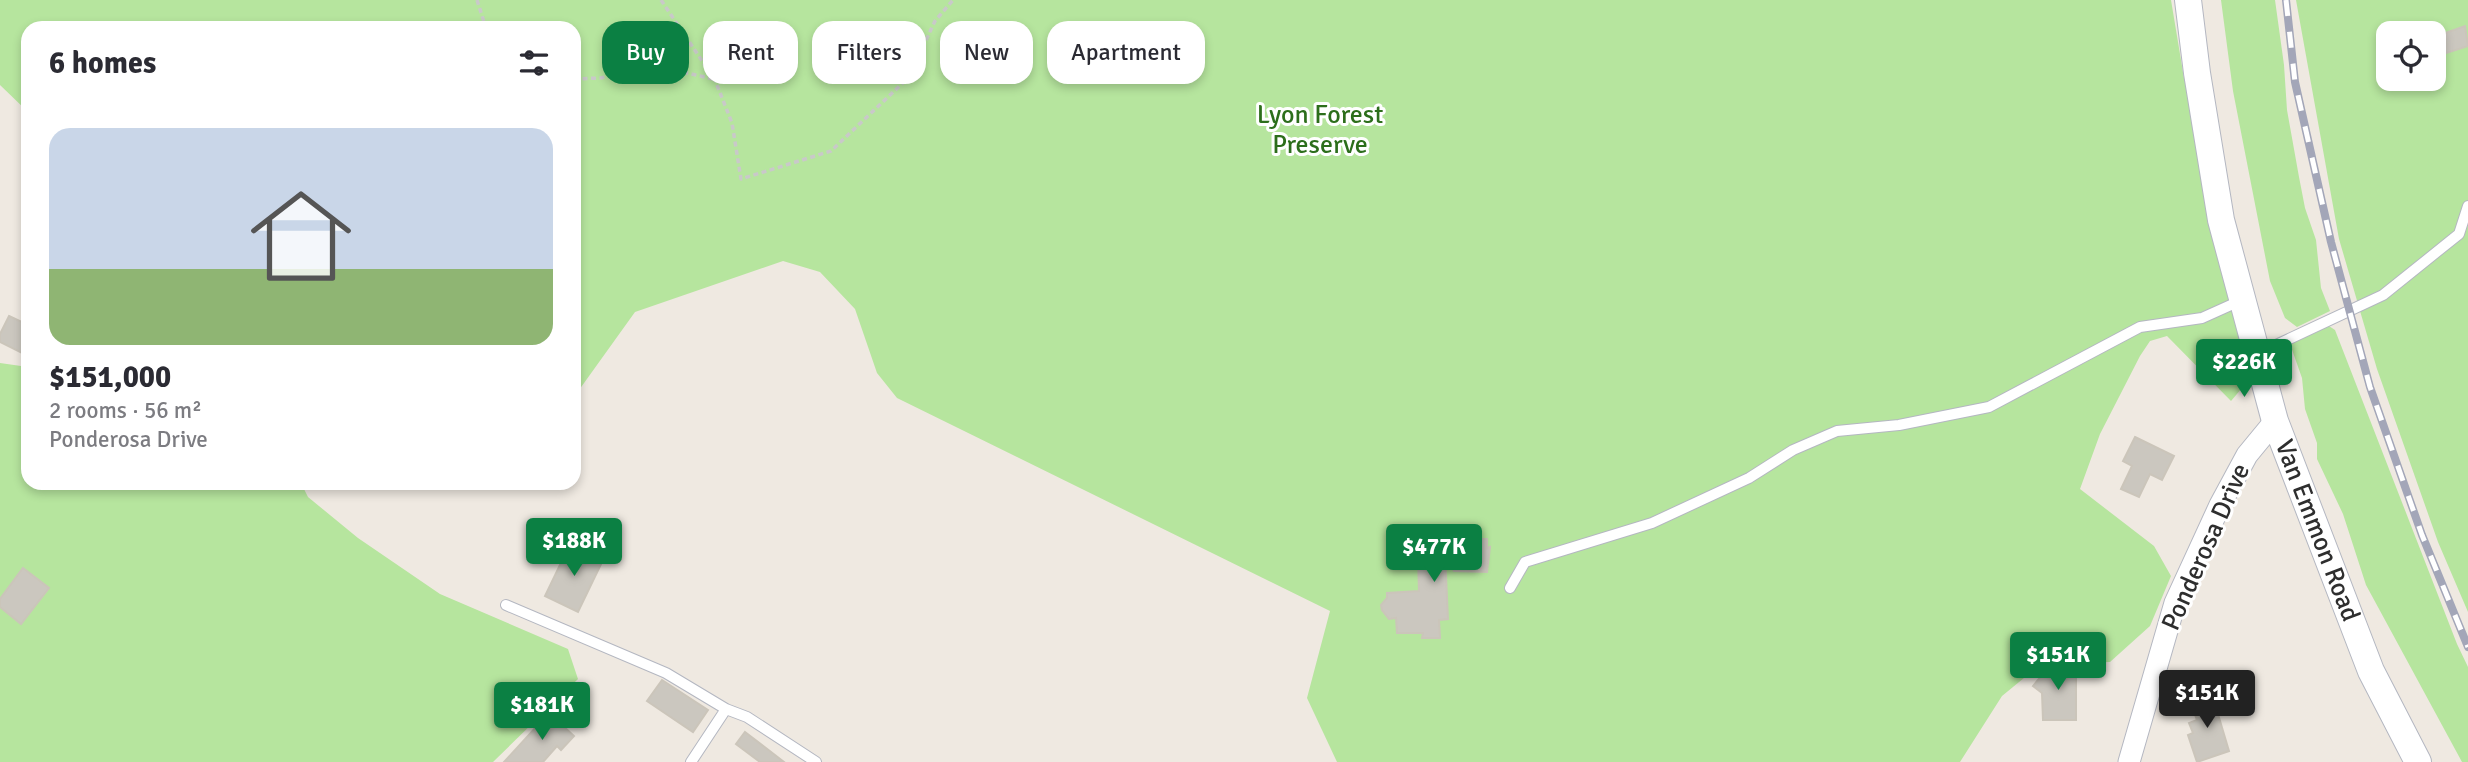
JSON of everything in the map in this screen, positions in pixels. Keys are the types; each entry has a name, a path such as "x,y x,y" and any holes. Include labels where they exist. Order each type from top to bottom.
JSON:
{"street":[{"name":"Van Emmon Road","path":"2188,0 2221,220 2275,422 2371,671 2418,762"},
{"name":"Ponderosa Drive","path":"2129,762 2175,603 2225,495 2247,455 2275,422"}],"lane":[{"path":"2256,354 2383,295 2459,234 2468,206"},
{"path":"1510,588 1525,562 1652,523 1749,478 1793,450 1837,431 1899,425 1989,407 2140,327 2202,317 2242,300"},
{"path":"506,605 666,673 726,709 747,717 817,762"},
{"path":"691,762 726,709"}],"path":[{"path":"477,0 484,21"},
{"path":"661,0 703,61"},
{"path":"717,84 732,123 741,179 831,151 908,78 935,21 953,0"},
{"path":"581,79 666,68 703,76"}],"green space":[{"name":"Lyon Forest Preserve","path":"0,0 2171,0 2184,78 2244,304 2249,373 2242,388 2231,401 2167,336 2150,341 2100,434 2080,489 2154,546 2171,576 2150,626 2110,662 2041,664 2002,696 1960,762 1337,762 1307,698 1330,611 897,398 877,373 855,309 820,272 783,261 635,312 581,387 581,21 21,21 21,105 0,85"},
{"path":"2221,0 2275,0 2287,110 2305,208 2316,240 2321,288 2330,311 2297,327 2285,318 2270,281 2233,91"},
{"path":"2296,0 2468,0 2468,612 2438,542 2377,369 2339,239"},
{"path":"2326,324 2335,330 2468,667 2468,762 2462,762 2366,585 2343,514 2317,459 2317,443 2305,409 2302,378 2290,344"},
{"path":"0,363 21,366 21,490 304,490 308,497 358,538 440,594 568,649 578,679 493,762 0,762"}],"building":[{"path":"2465,26 2468,46 2446,53 2446,33"},
{"path":"9,316 21,322 21,352 0,342 0,334"},
{"path":"2135,437 2174,456 2162,480 2150,474 2139,497 2121,489 2132,466 2123,461"},
{"path":"1429,532 1453,540 1487,539 1487,548 1490,547 1487,572 1454,571 1445,554 1448,619 1439,620 1440,638 1422,638 1423,633 1397,633 1396,618 1389,619 1381,605 1387,598 1387,593 1419,591 1418,558"},
{"path":"570,544 603,560 578,612 545,596"},
{"path":"23,568 49,588 21,624 0,607 0,599"},
{"path":"2042,664 2076,664 2076,720 2043,720 2042,693 2033,686 2042,675"},
{"path":"662,680 708,710 693,732 647,701"},
{"path":"2212,694 2229,751 2197,762 2188,735 2193,733 2189,723 2197,720 2190,702"},
{"path":"549,713 574,736 561,750 557,746 543,762 504,762"},
{"path":"745,732 784,762 760,762 736,744"}],"railway":[{"path":"2286,0 2295,82 2331,242 2370,387 2422,535 2468,647"}]}
